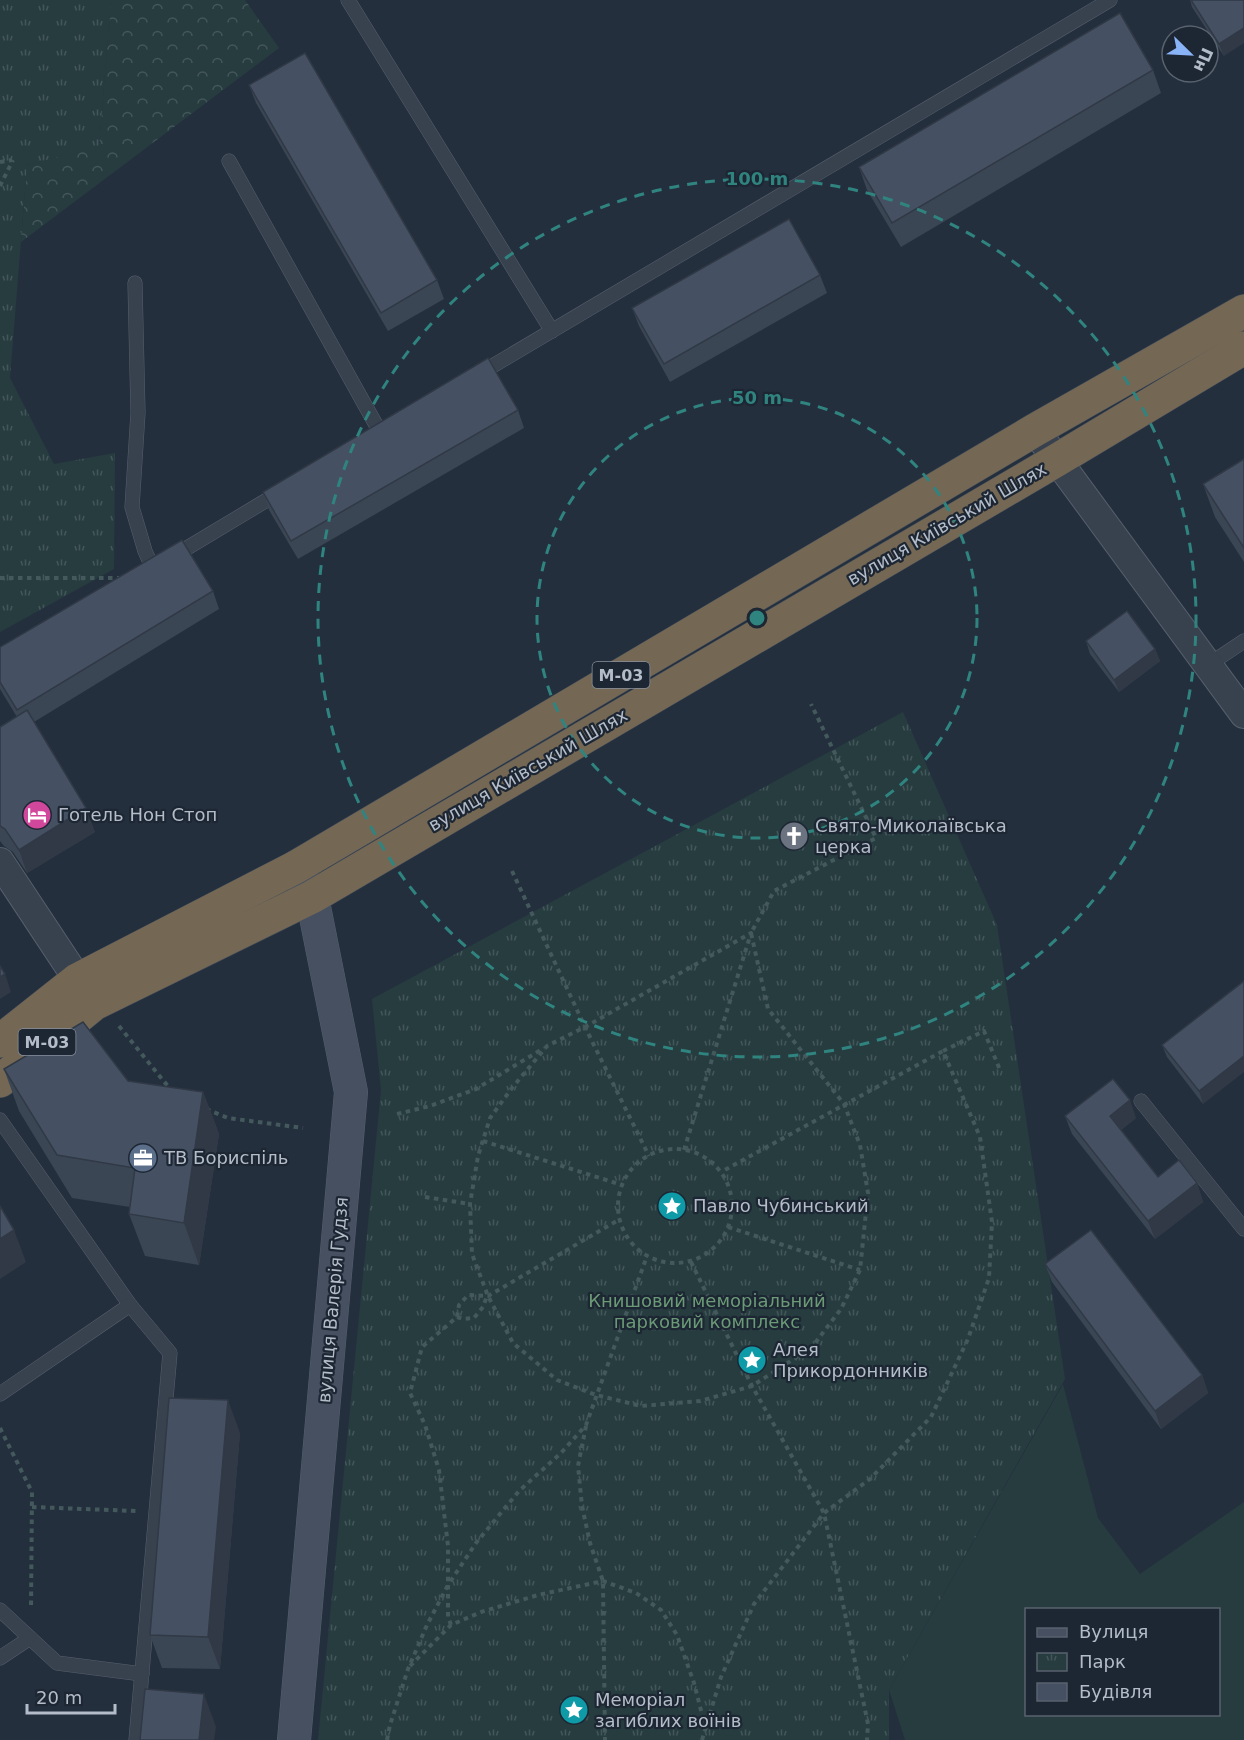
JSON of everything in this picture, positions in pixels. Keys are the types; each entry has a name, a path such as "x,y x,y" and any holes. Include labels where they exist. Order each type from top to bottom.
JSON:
{"highway":[{"name":"вулиця Київський Шлях","path":"0,1081 95,1001 296,867 1035,430 1244,311"},
{"name":"вулиця Київський Шлях","path":"0,1041 95,1001 312,897 1244,348"}],"street":[{"path":"1035,430 1244,714"},
{"path":"0,862 95,1001"},
{"name":"вулиця Валерія Гудзя","path":"294,1740 351,1092 312,897 296,867"}],"lane":[{"path":"348,0 552,331"},
{"path":"471,378 1110,0"},
{"path":"229,161 380,432"},
{"path":"135,283 138,413 132,507 145,551 153,569"},
{"path":"138,578 291,486"},
{"path":"1208,665 1244,641"},
{"path":"1141,1101 1244,1229"},
{"path":"0,1120 130,1305 170,1353 136,1740"},
{"path":"0,1394 130,1305"},
{"path":"0,1610 57,1663 142,1674"},
{"path":"0,1658 30,1638"}],"path":[{"path":"0,162 13,160 0,186"},
{"path":"0,578 138,578"},
{"path":"684,1150 752,933 774,891 876,838 811,704"},
{"path":"512,871 585,1027 650,1156"},
{"path":"398,1114 430,1106 476,1089 547,1046 752,933"},
{"path":"547,1046 490,1118 478,1156 470,1204 472,1254 488,1296 513,1342 557,1380 596,1395 641,1406 699,1401 752,1386 812,1347 841,1309 860,1270 868,1193 860,1145 844,1104 768,1009 752,933"},
{"path":"95,1001 178,1098"},
{"path":"721,1172 844,1104 984,1031 1000,1070"},
{"path":"702,1740 721,1677 754,1604 824,1513 870,1479 931,1417 968,1339 989,1278 992,1222 980,1137 943,1051"},
{"path":"198,1106 228,1118 303,1128"},
{"path":"483,1141 622,1186"},
{"path":"673,1149 699,1155 721,1172 730,1190 732,1209 728,1227 719,1242 707,1254 691,1262 668,1263 646,1256 634,1246 625,1233 620,1219 619,1196 622,1186 638,1163 650,1156 673,1149"},
{"path":"425,1197 470,1204"},
{"path":"451,1625 448,1617 448,1546 439,1470 425,1425 410,1393 422,1347 457,1317 459,1305 468,1296 488,1296 620,1219"},
{"path":"728,1227 860,1270"},
{"path":"605,1740 603,1581 590,1543 582,1506 578,1466 586,1425 646,1256"},
{"path":"691,1262 752,1386 824,1513 868,1724 867,1740"},
{"path":"457,1317 474,1318 488,1296"},
{"path":"387,1740 408,1668 448,1586 476,1543 519,1491 561,1453 586,1425"},
{"path":"0,1428 32,1491 30,1638"},
{"path":"32,1507 156,1511"},
{"path":"408,1668 451,1625 481,1612 538,1595 603,1581 636,1593 661,1610 677,1635 694,1683 706,1728"}],"green space":[{"path":"0,0 111,0 99,146 27,165 10,378 54,464 115,453 114,569 0,632"},
{"path":"111,0 245,0 279,48 21,242 27,165 99,145"},
{"name":"Книшовий меморіальний парковий комплекс","path":"903,712 997,925 1065,1379 889,1690 889,1740 318,1740 381,1090 372,999"},
{"path":"1063,1384 1098,1518 1140,1574 1244,1502 1244,1740 905,1740 889,1690"}],"building":[{"path":"1191,0 1244,0 1244,28 1220,43 1220,24 1206,24"},
{"path":"1120,13 1153,70 892,223 859,167"},
{"path":"305,53 437,280 381,313 249,85"},
{"path":"789,219 820,275 664,364 632,308"},
{"path":"488,358 518,410 291,541 263,492"},
{"path":"1244,459 1244,548 1203,484"},
{"path":"182,540 213,591 17,710 0,682 0,647"},
{"path":"1127,611 1155,649 1114,680 1086,641"},
{"name":"Готель Нон Стоп","path":"27,710 86,808 19,850 5,829 0,826 0,727"},
{"path":"0,966 5,974 0,977"},
{"path":"1244,981 1244,1056 1199,1091 1162,1045"},
{"path":"83,1022 128,1081 203,1092 184,1223 129,1214 135,1168 57,1155 4,1069"},
{"path":"1113,1079 1130,1100 1110,1116 1158,1177 1179,1160 1197,1183 1148,1221 1065,1116"},
{"path":"0,1206 14,1230 0,1239"},
{"path":"1091,1230 1202,1375 1155,1411 1045,1264"},
{"path":"169,1398 228,1400 208,1637 150,1635"},
{"path":"145,1689 204,1694 199,1740 140,1740"}],"place":[{"name":"Готель Нон Стоп","path":"37,815"},
{"name":"Свято-Миколаївська церка","path":"794,836"},
{"name":"ТВ Бориспіль","path":"143,1158"},
{"name":"Павло Чубинський","path":"672,1206"},
{"name":"Алея Прикордонників","path":"752,1360"},
{"name":"Меморіал загиблих воїнів","path":"574,1710"}]}
